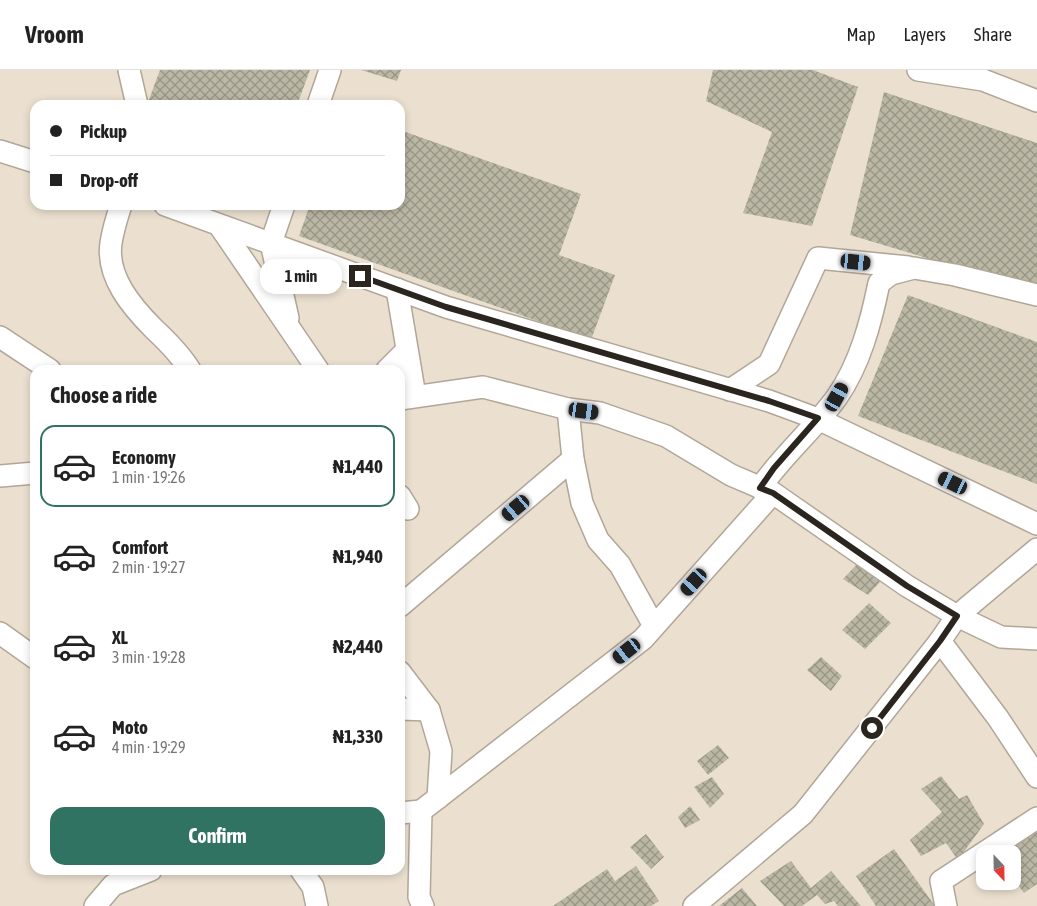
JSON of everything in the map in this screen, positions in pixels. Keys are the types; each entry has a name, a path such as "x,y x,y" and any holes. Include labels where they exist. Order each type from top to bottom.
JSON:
{"street":[{"path":"129,70 136,100"},
{"path":"136,100 145,70"},
{"path":"320,100 330,70"},
{"path":"918,70 983,80 1037,101"},
{"path":"0,152 30,161"},
{"path":"120,210 111,244 112,265 122,292 144,319 182,356 187,365"},
{"path":"178,210 446,307 730,390 818,418 1037,524"},
{"path":"282,210 271,243 291,331"},
{"path":"219,224 315,365"},
{"path":"730,390 769,364 818,258 914,268 954,275 1037,295"},
{"path":"405,813 421,811 643,639 766,490 774,468 837,397 854,367 872,317 879,283 891,274 914,268"},
{"path":"396,289 408,350 408,397 483,386 568,409 600,413 666,436 731,474 766,490 907,586 957,616 1002,637 1037,640"},
{"path":"0,337 42,365"},
{"path":"392,365 408,350"},
{"path":"568,409 573,459 582,503 598,540 620,564 654,626"},
{"path":"405,602 573,459"},
{"path":"0,476 30,473"},
{"path":"694,906 803,814 940,641 957,616 1037,549"},
{"path":"0,633 30,654"},
{"path":"940,641 998,718 1037,777"},
{"path":"405,679 429,710 441,750 438,798"},
{"path":"405,709 429,710"},
{"path":"421,811 419,897 423,906"},
{"path":"946,906 941,881 1037,818"},
{"path":"95,906 114,885 129,875"},
{"path":"305,875 313,887 317,906"}],"building":[{"path":"160,70 310,70 299,100 149,100"},
{"path":"361,70 401,70 397,81"},
{"path":"713,70 813,70 858,87 812,226 743,213 772,132 706,101"},
{"path":"884,92 1037,143 1037,291 850,235"},
{"path":"405,132 581,194 559,255 615,275 591,340 299,236 308,210 405,210"},
{"path":"908,295 1037,342 1037,484 858,416"},
{"path":"860,561 880,582 868,595 843,579"},
{"path":"869,603 891,623 865,649 842,630"},
{"path":"821,657 842,676 831,691 807,670"},
{"path":"718,745 729,758 708,775 697,761"},
{"path":"941,776 959,799 967,795 984,824 958,860 946,843 921,856 910,840 942,812 921,789"},
{"path":"712,777 724,794 710,808 694,787"},
{"path":"690,806 700,820 685,828 678,817"},
{"path":"1037,823 1037,884 1024,893 1021,889 1021,845 1008,845"},
{"path":"646,834 664,857 651,869 630,847"},
{"path":"894,849 935,906 876,906 856,876"},
{"path":"791,861 811,888 831,871 861,906 838,906 834,901 825,904 817,895 802,906 784,906 760,881"},
{"path":"636,866 659,901 651,906 553,906 607,869 615,881"},
{"path":"742,888 757,906 719,906"}],"route":[{"path":"360,276 446,307 769,401 818,418 774,468 760,488 773,493 907,586 957,616 940,641 872,728"}]}
